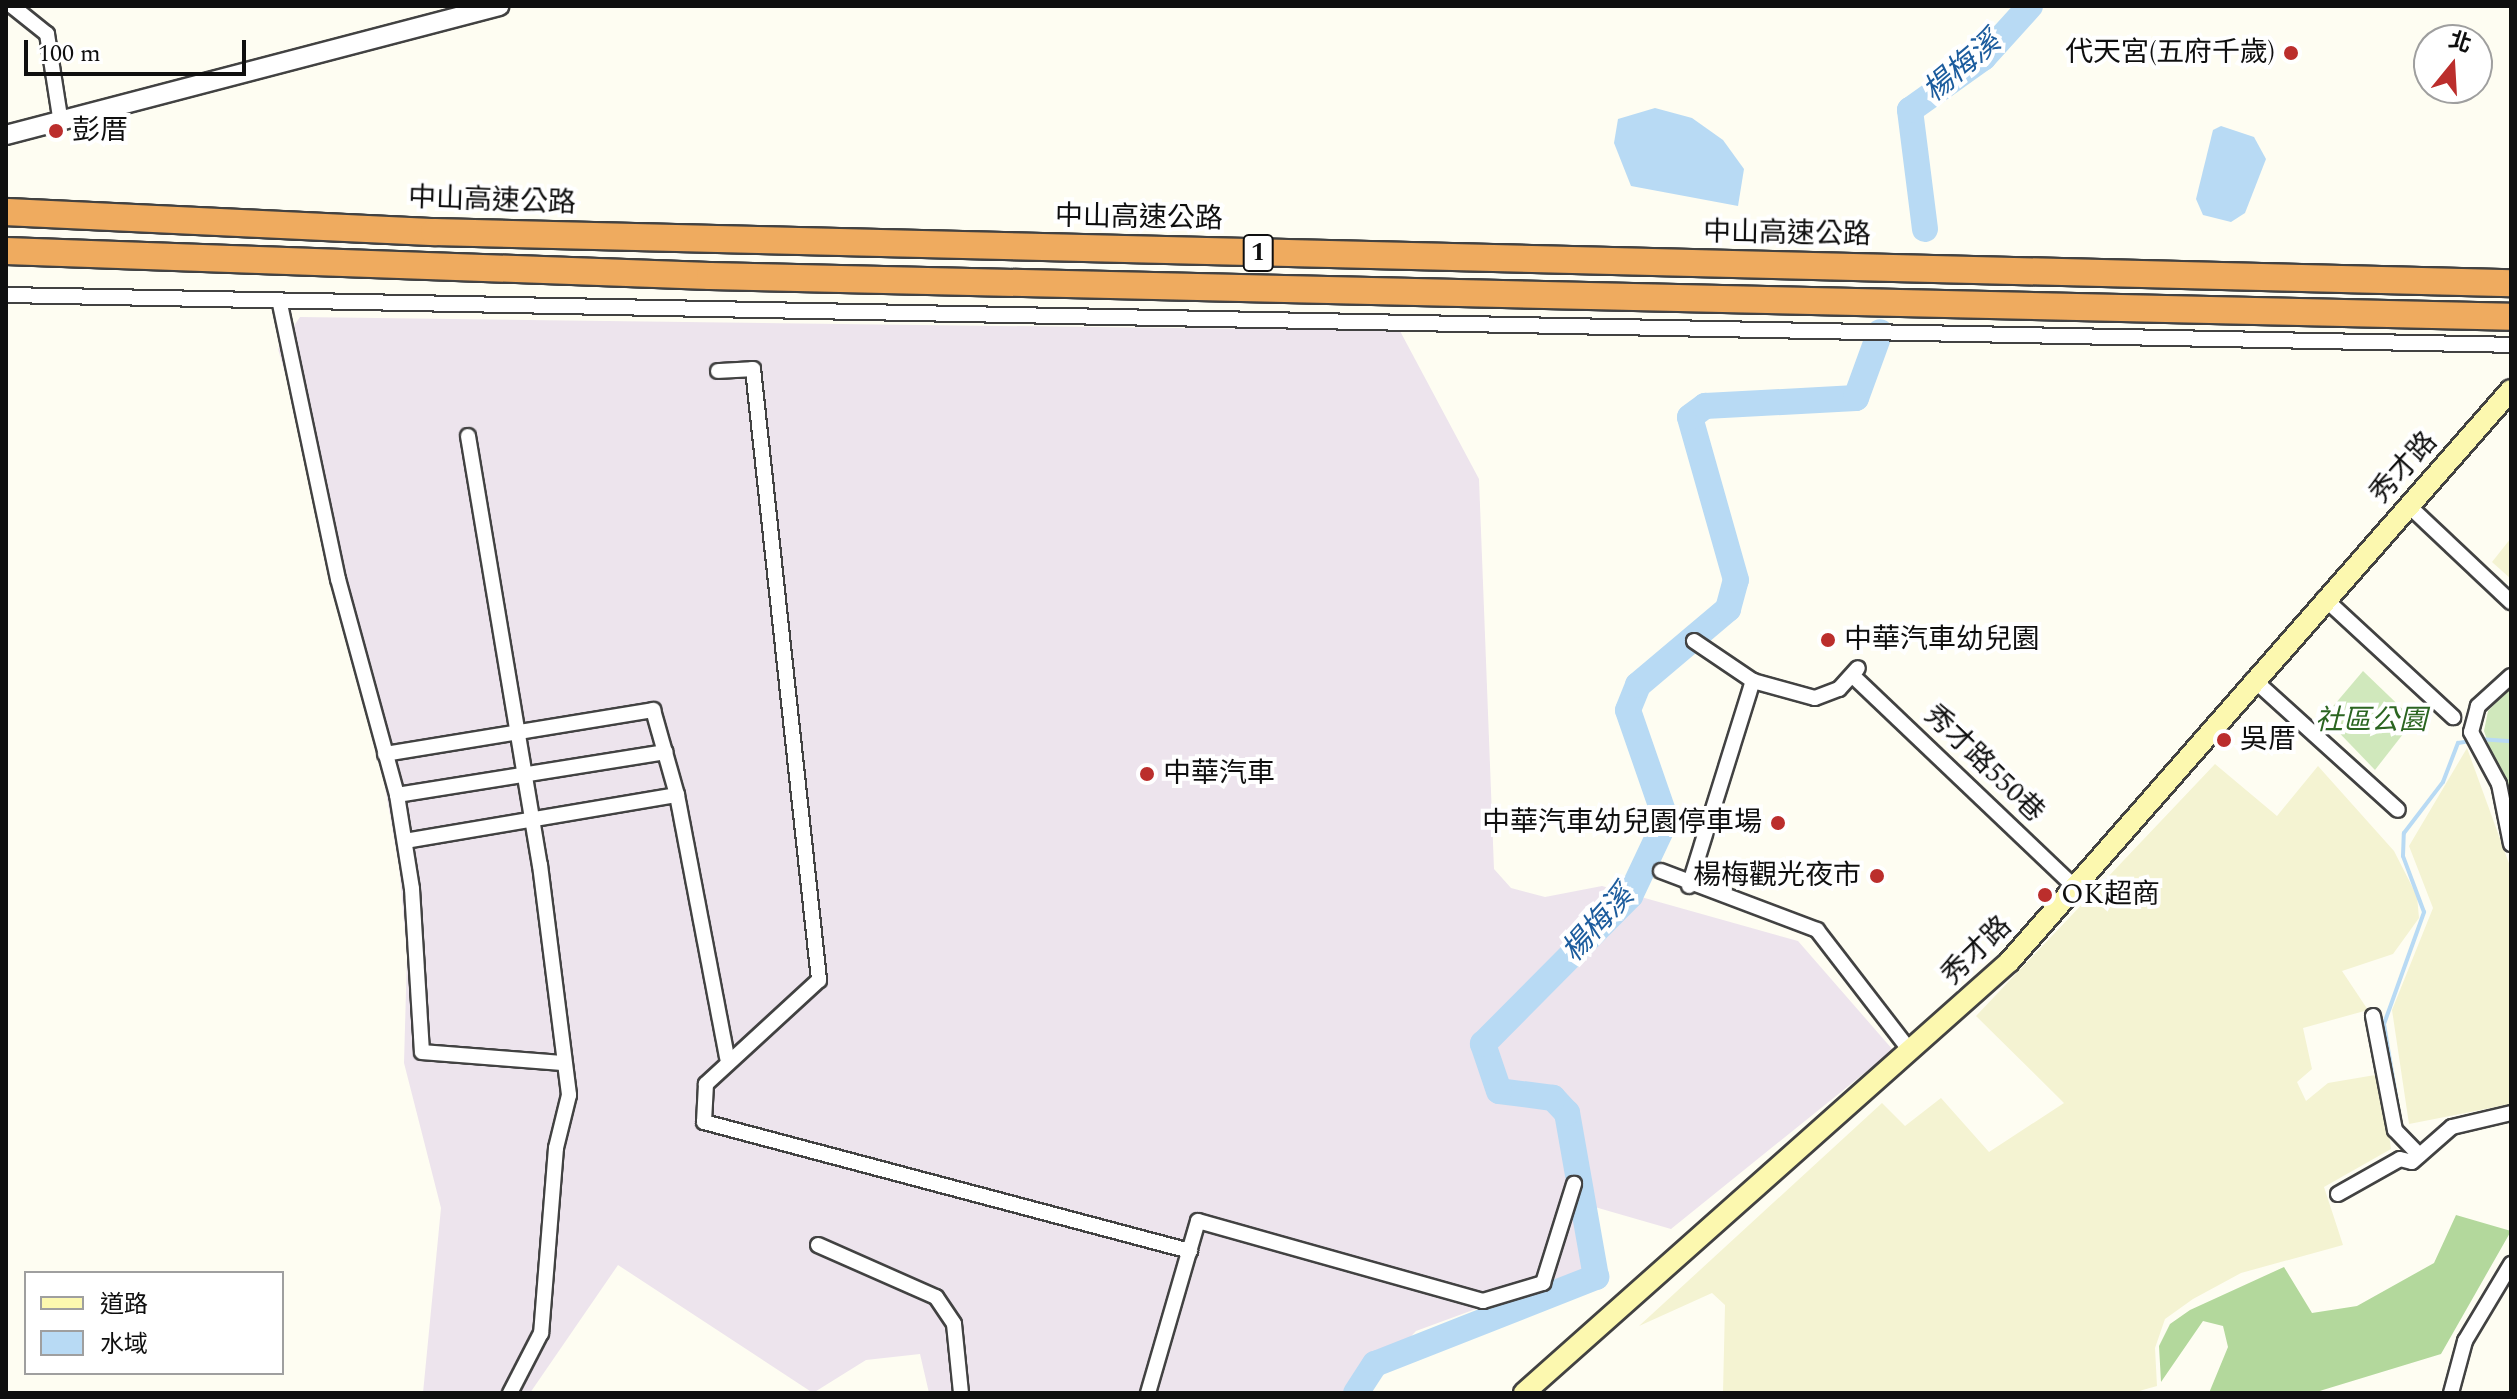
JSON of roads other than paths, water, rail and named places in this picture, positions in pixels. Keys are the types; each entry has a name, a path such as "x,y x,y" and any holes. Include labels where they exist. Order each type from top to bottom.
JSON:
{"highway":[{"name":"中山高速公路","path":"6,212 513,234 2511,283"},
{"name":"1","path":"6,251 710,276 2511,317"}],"main road":[{"name":"秀才路","path":"1524,1393 1911,1052 2078,890 2253,679 2511,390"}],"street":[{"path":"12,6 47,34 61,123"},
{"path":"6,135 499,6"},
{"path":"6,295 280,304 2511,345"},
{"path":"280,304 338,579 397,795 405,841 422,1052 562,1063"},
{"path":"718,371 753,369 819,937 819,980 806,998 727,1058 706,1084 704,1122 1190,1251"},
{"path":"468,436 532,820 562,1063 569,1095 556,1148 541,1333 510,1393"},
{"path":"2409,506 2511,602"},
{"path":"2324,598 2453,717"},
{"path":"1689,886 1753,681 1694,641"},
{"name":"秀才路550巷","path":"1753,681 1815,698 1856,672 2078,890"},
{"path":"2511,676 2478,706 2471,732 2499,784 2511,844"},
{"path":"2253,679 2398,810"},
{"path":"385,754 515,730 653,710 677,795 727,1058"},
{"path":"397,795 666,752"},
{"path":"405,841 677,795"},
{"path":"1661,871 1689,886 1817,930 1911,1052"},
{"path":"2373,1016 2395,1130 2419,1155"},
{"path":"2338,1194 2419,1155 2452,1127 2511,1113"},
{"path":"1148,1393 1198,1221 1483,1301 1543,1283 1574,1184"},
{"path":"818,1245 936,1297 954,1324 961,1393"},
{"path":"2451,1393 2465,1341 2511,1264"}],"water":[{"path":"1655,108 1692,118 1723,140 1744,169 1738,206 1631,186 1614,143 1618,119"},
{"path":"2221,126 2254,137 2266,159 2245,213 2231,222 2203,215 2196,199 2213,130"}],"waterway":[{"name":"楊梅溪","path":"1925,229 1910,110 1983,58 2030,6"},
{"name":"楊梅溪","path":"1356,1393 1375,1364 1596,1277 1567,1113 1553,1098 1499,1091 1483,1044 1630,896 1666,820 1628,710 1638,685 1728,609 1736,580 1690,417 1705,406 1856,398 1880,332"},
{"path":"2479,739 2511,741"},
{"path":"2401,1126 2384,1024 2424,912 2403,856 2404,833 2443,782 2458,743 2470,741"}],"place":[{"name":"代天宮(五府千歲)","path":"2291,53"},
{"name":"彭厝","path":"56,131"},
{"name":"中華汽車幼兒園","path":"1828,640"},
{"name":"吳厝","path":"2224,740"},
{"name":"中華汽車","path":"1147,774"},
{"name":"中華汽車幼兒園停車場","path":"1778,823"},
{"name":"楊梅觀光夜市","path":"1877,876"},
{"name":"OK超商","path":"2045,895"}],"park label":[{"name":"社區公園","path":"2371,721"}]}
